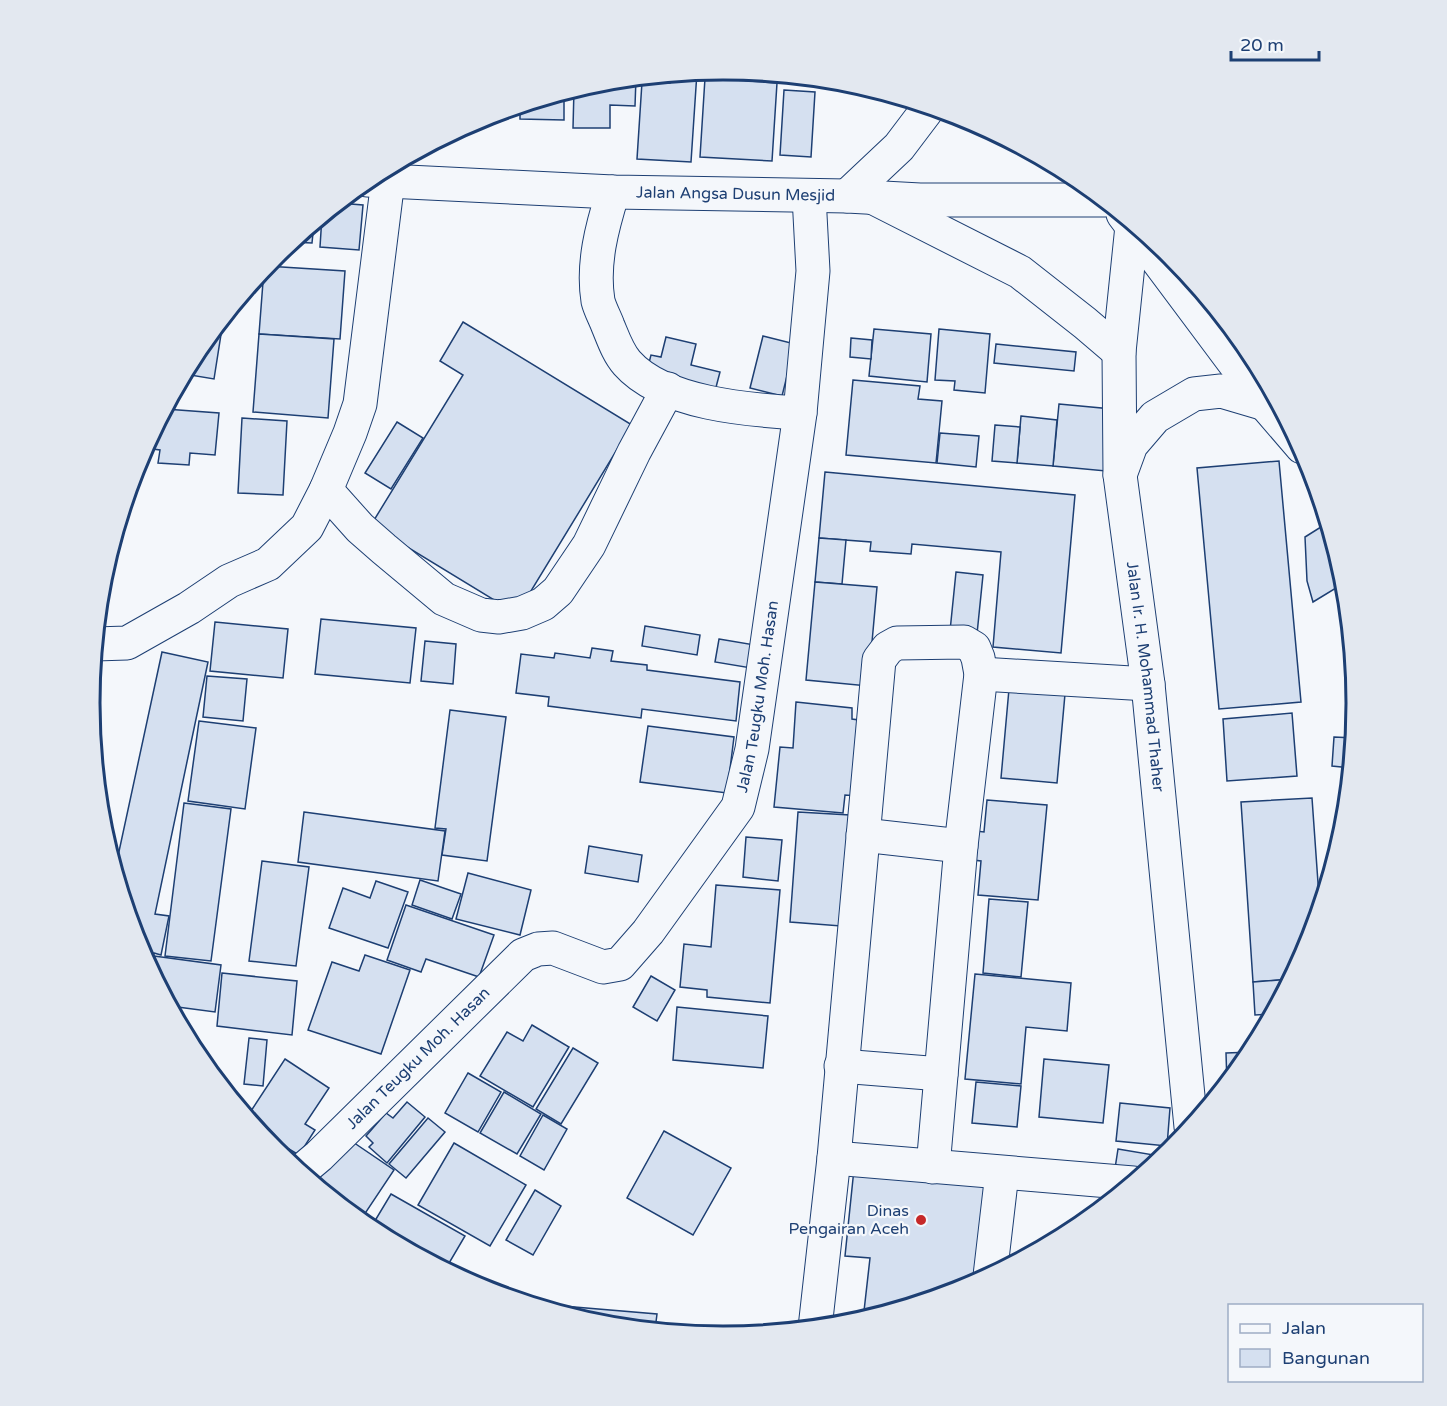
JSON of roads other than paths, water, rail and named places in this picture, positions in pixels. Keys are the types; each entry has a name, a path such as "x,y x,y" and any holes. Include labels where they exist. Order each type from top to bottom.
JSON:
{"main road":[{"path":"925,113 859,196 1020,272 1085,322 1119,352"},
{"name":"Jalan Angsa Dusun Mesjid","path":"384,180 613,192 859,196 921,200 1092,200"},
{"path":"103,644 128,643 189,608 229,581 268,564 307,527 326,490 360,404 377,185"},
{"path":"613,192 603,224 597,267 598,302 614,341 627,363 648,379 668,389 703,401 748,410 800,413"},
{"name":"Jalan Teugku Moh. Hasan","path":"307,1167 523,955 538,949 553,948 603,967 620,964 648,932 738,807 752,749 800,413 813,270 809,196"},
{"name":"Jalan Ir. H. Mohammad Thaher","path":"1127,227 1119,352 1120,475 1148,684 1190,1116"},
{"path":"1144,242 1264,404 1281,423"},
{"path":"326,490 360,528 444,599 481,615 499,618 522,613 543,604 558,591 589,545 634,452 668,389"},
{"path":"1120,475 1131,445 1155,417 1194,394 1221,391 1264,404"},
{"path":"816,1319 834,1158 879,660 888,648 897,643 964,642 974,648 981,674 961,846 933,1167"},
{"path":"981,674 1148,684"},
{"path":"863,835 961,846"},
{"path":"841,1066 941,1074"},
{"path":"834,1158 1122,1182"},
{"path":"991,1266 1002,1173"}],"place":[{"name":"Dinas Pengairan Aceh","path":"921,1220"}]}
